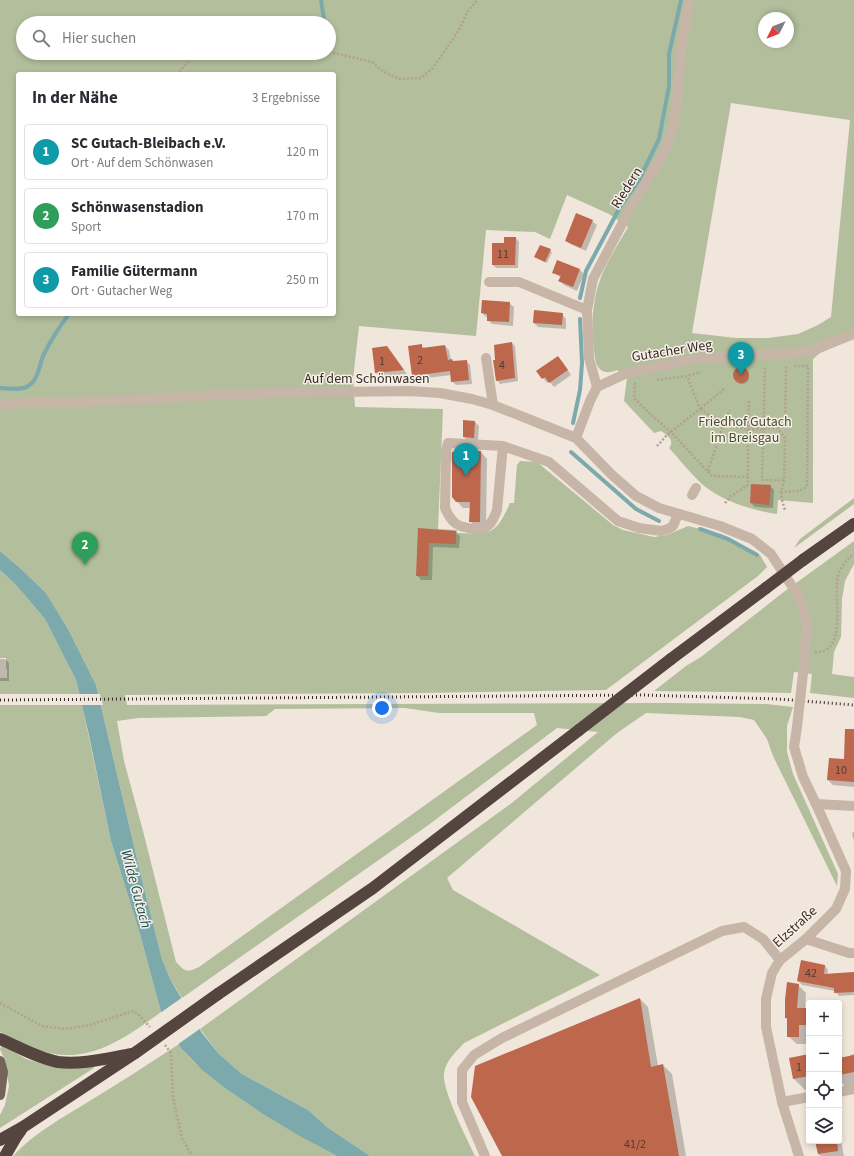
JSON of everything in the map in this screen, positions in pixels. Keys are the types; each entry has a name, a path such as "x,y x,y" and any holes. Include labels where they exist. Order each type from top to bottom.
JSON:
{"highway":[{"path":"0,1140 23,1127 135,1053 373,888 670,659 854,524"},
{"path":"0,1039 25,1052 58,1062 81,1062 135,1053"},
{"path":"6,1156 16,1136 23,1127"}],"main road":[{"path":"0,1061 3,1072 0,1095"}],"street":[{"name":"Riedern","path":"597,387 589,358 587,310 593,279 631,207 663,155 673,128 682,41 690,0"},
{"path":"489,282 519,282 587,310"},
{"name":"Gutacher Weg","path":"597,387 625,374 689,360 743,356 786,355 814,349 854,334"},
{"path":"486,358 494,405"},
{"path":"576,438 597,387"},
{"name":"Auf dem Schönwasen","path":"0,404 109,401 271,393 409,391 440,393 494,405 576,438 611,474 636,496 659,508 720,526 752,539 771,554 801,600 807,626 797,727"},
{"path":"503,446 497,510 491,524 479,529 461,527 448,515 444,498 446,451 448,443 503,446 549,462 618,521 639,528 661,531 668,529 673,526 678,514"},
{"name":"Elzstraße","path":"797,727 794,747 803,778 846,871 845,889 836,909 806,939 780,960 772,973 766,999 766,1027 782,1102 799,1156"},
{"path":"816,804 854,806"},
{"path":"484,1156 462,1102 462,1070 474,1055 502,1038 722,931 744,927 763,939 780,960"},
{"path":"806,939 854,954"},
{"path":"842,1092 854,1090"},
{"path":"782,1102 806,1098"}],"path":[{"path":"336,53 372,62 384,72 400,79 421,78 434,68 459,30 476,0"},
{"path":"178,72 191,60"},
{"path":"687,376 700,409 724,423 748,429 777,428 785,423 786,355"},
{"path":"771,366 764,366 762,480 784,480"},
{"path":"779,366 808,366 807,487 798,491 781,492"},
{"path":"650,381 687,376 702,371"},
{"path":"642,382 635,384 634,398 671,432 707,472 712,476 748,477"},
{"path":"657,446 671,432 724,389"},
{"path":"724,503 731,496 748,485 749,400"},
{"path":"707,472 730,410"},
{"path":"777,428 785,438 784,480 781,492 784,510"},
{"path":"805,652 818,653 826,651 833,644 836,636 839,573 849,558 854,554"}],"green space":[{"name":"Friedhof Gutach im Breisgau","path":"0,0 854,0 854,339 820,353 813,359 813,503 778,500 777,514 748,508 729,501 703,485 669,448 671,441 668,436 661,431 654,433 624,401 627,378 617,370 605,372 600,369 596,363 592,328 596,292 604,270 628,227 609,214 567,195 550,239 535,232 486,230 476,336 359,326 353,379 355,407 443,409 438,529 457,530 457,533 485,533 491,531 500,522 510,503 514,503 517,465 520,461 537,462 613,525 623,530 654,537 667,535 688,526 721,534 760,555 767,567 758,576 606,690 125,695 127,705 668,703 766,704 793,707 787,726 787,752 793,774 838,874 837,886 773,756 767,739 754,720 740,717 646,713 617,733 447,878 453,890 600,975 464,1043 454,1053 446,1065 444,1081 456,1115 475,1156 370,1156 327,1127 308,1110 242,1074 219,1054 200,1029 513,802 598,732 557,728 427,826 182,998 170,979 162,959 96,685 68,629 46,593 0,551","holes":["731,103 850,120 831,317 798,334 768,338 736,338 692,333","405,708 439,713 534,713 537,725 199,967 189,971 184,970 176,962 124,761 117,721 139,718 266,716 275,709"]},
{"path":"854,498 854,504 794,548 800,539"},
{"path":"854,541 854,564 845,581 842,599 841,637 834,652 832,674 854,677 854,698 810,693 812,674 794,672 791,693 654,691 686,666 701,657 785,591"},
{"path":"0,570 17,586 45,619 76,680 79,694 0,694 0,678 7,678 7,669 6,658 0,658"},
{"path":"0,705 82,705 111,841 140,934 161,1012 121,1039 102,1048 84,1054 65,1055 45,1052 24,1045 0,1032"},
{"path":"179,1044 186,1054 199,1067 242,1100 273,1120 337,1156 13,1156 30,1140 49,1126 123,1081"},
{"path":"2,1045 26,1059 50,1066 92,1065 94,1068 0,1128 0,1115 5,1105 9,1086 5,1061 0,1049"}],"water":[{"name":"Wilde Gutach","path":"0,551 46,593 68,629 96,685 162,959 170,979 202,1033 219,1054 242,1074 308,1110 327,1127 370,1156 337,1156 298,1135 263,1114 225,1088 201,1069 181,1048 161,1012 140,934 111,841 76,680 45,619 17,586 0,570"}],"pier":[{"path":"77,694 100,694 103,705 80,705"},
{"path":"183,997 201,1028 177,1045 160,1013"}],"building":[{"path":"576,213 593,220 581,248 565,241"},
{"path":"504,237 516,237 515,265 492,265 492,243 504,243"},
{"path":"540,245 551,249 545,262 534,257"},
{"path":"557,260 580,269 573,287 558,281 561,276 552,273"},
{"path":"482,300 510,302 509,322 487,321 487,314 481,313"},
{"path":"534,310 563,313 562,325 533,323"},
{"path":"512,342 515,378 496,381 493,360 495,360 494,345"},
{"path":"422,344 422,348 445,345 448,360 467,360 469,380 451,382 450,371 412,376 408,346"},
{"path":"387,346 404,370 375,373 372,348"},
{"path":"558,356 568,370 549,383 545,377 542,379 536,371"},
{"path":"741,367 748,372 749,375 744,382 741,383 734,378 733,375 738,368"},
{"path":"463,420 475,421 474,438 463,437"},
{"path":"462,450 481,451 480,522 469,522 470,502 456,502 452,497 452,452 462,452"},
{"path":"751,484 771,485 769,505 750,503"},
{"path":"418,528 456,531 456,544 429,543 428,576 416,576"},
{"path":"845,729 854,729 854,782 827,780 829,758 844,759"},
{"path":"801,960 825,965 824,974 854,972 854,992 834,993 834,988 797,981"},
{"path":"787,982 799,984 797,1008 806,1008 806,1025 799,1025 799,1037 787,1037 785,1000"},
{"path":"640,998 651,1067 663,1064 679,1156 502,1156 471,1097 475,1066"},
{"path":"806,1055 806,1077 793,1079 789,1058"},
{"path":"854,1055 854,1072 842,1074 842,1057"},
{"path":"816,1144 837,1144 838,1151 818,1154"}],"waterway":[{"path":"321,0 324,16"},
{"path":"580,298 586,271 620,207 639,180 659,139 669,86 669,54 681,0"},
{"path":"0,388 25,388 32,383 37,376 42,358 68,316"},
{"path":"573,423 580,390 582,363 580,319"},
{"path":"571,452 636,509 659,521"},
{"path":"700,529 728,539 757,555"}],"railway":[{"path":"0,700 642,695 778,699 854,705"}],"place":[{"name":"Familie Gütermann","path":"741,375"},
{"name":"SC Gutach-Bleibach e.V.","path":"466,476"},
{"name":"Schönwasenstadion","path":"85,565"}]}
